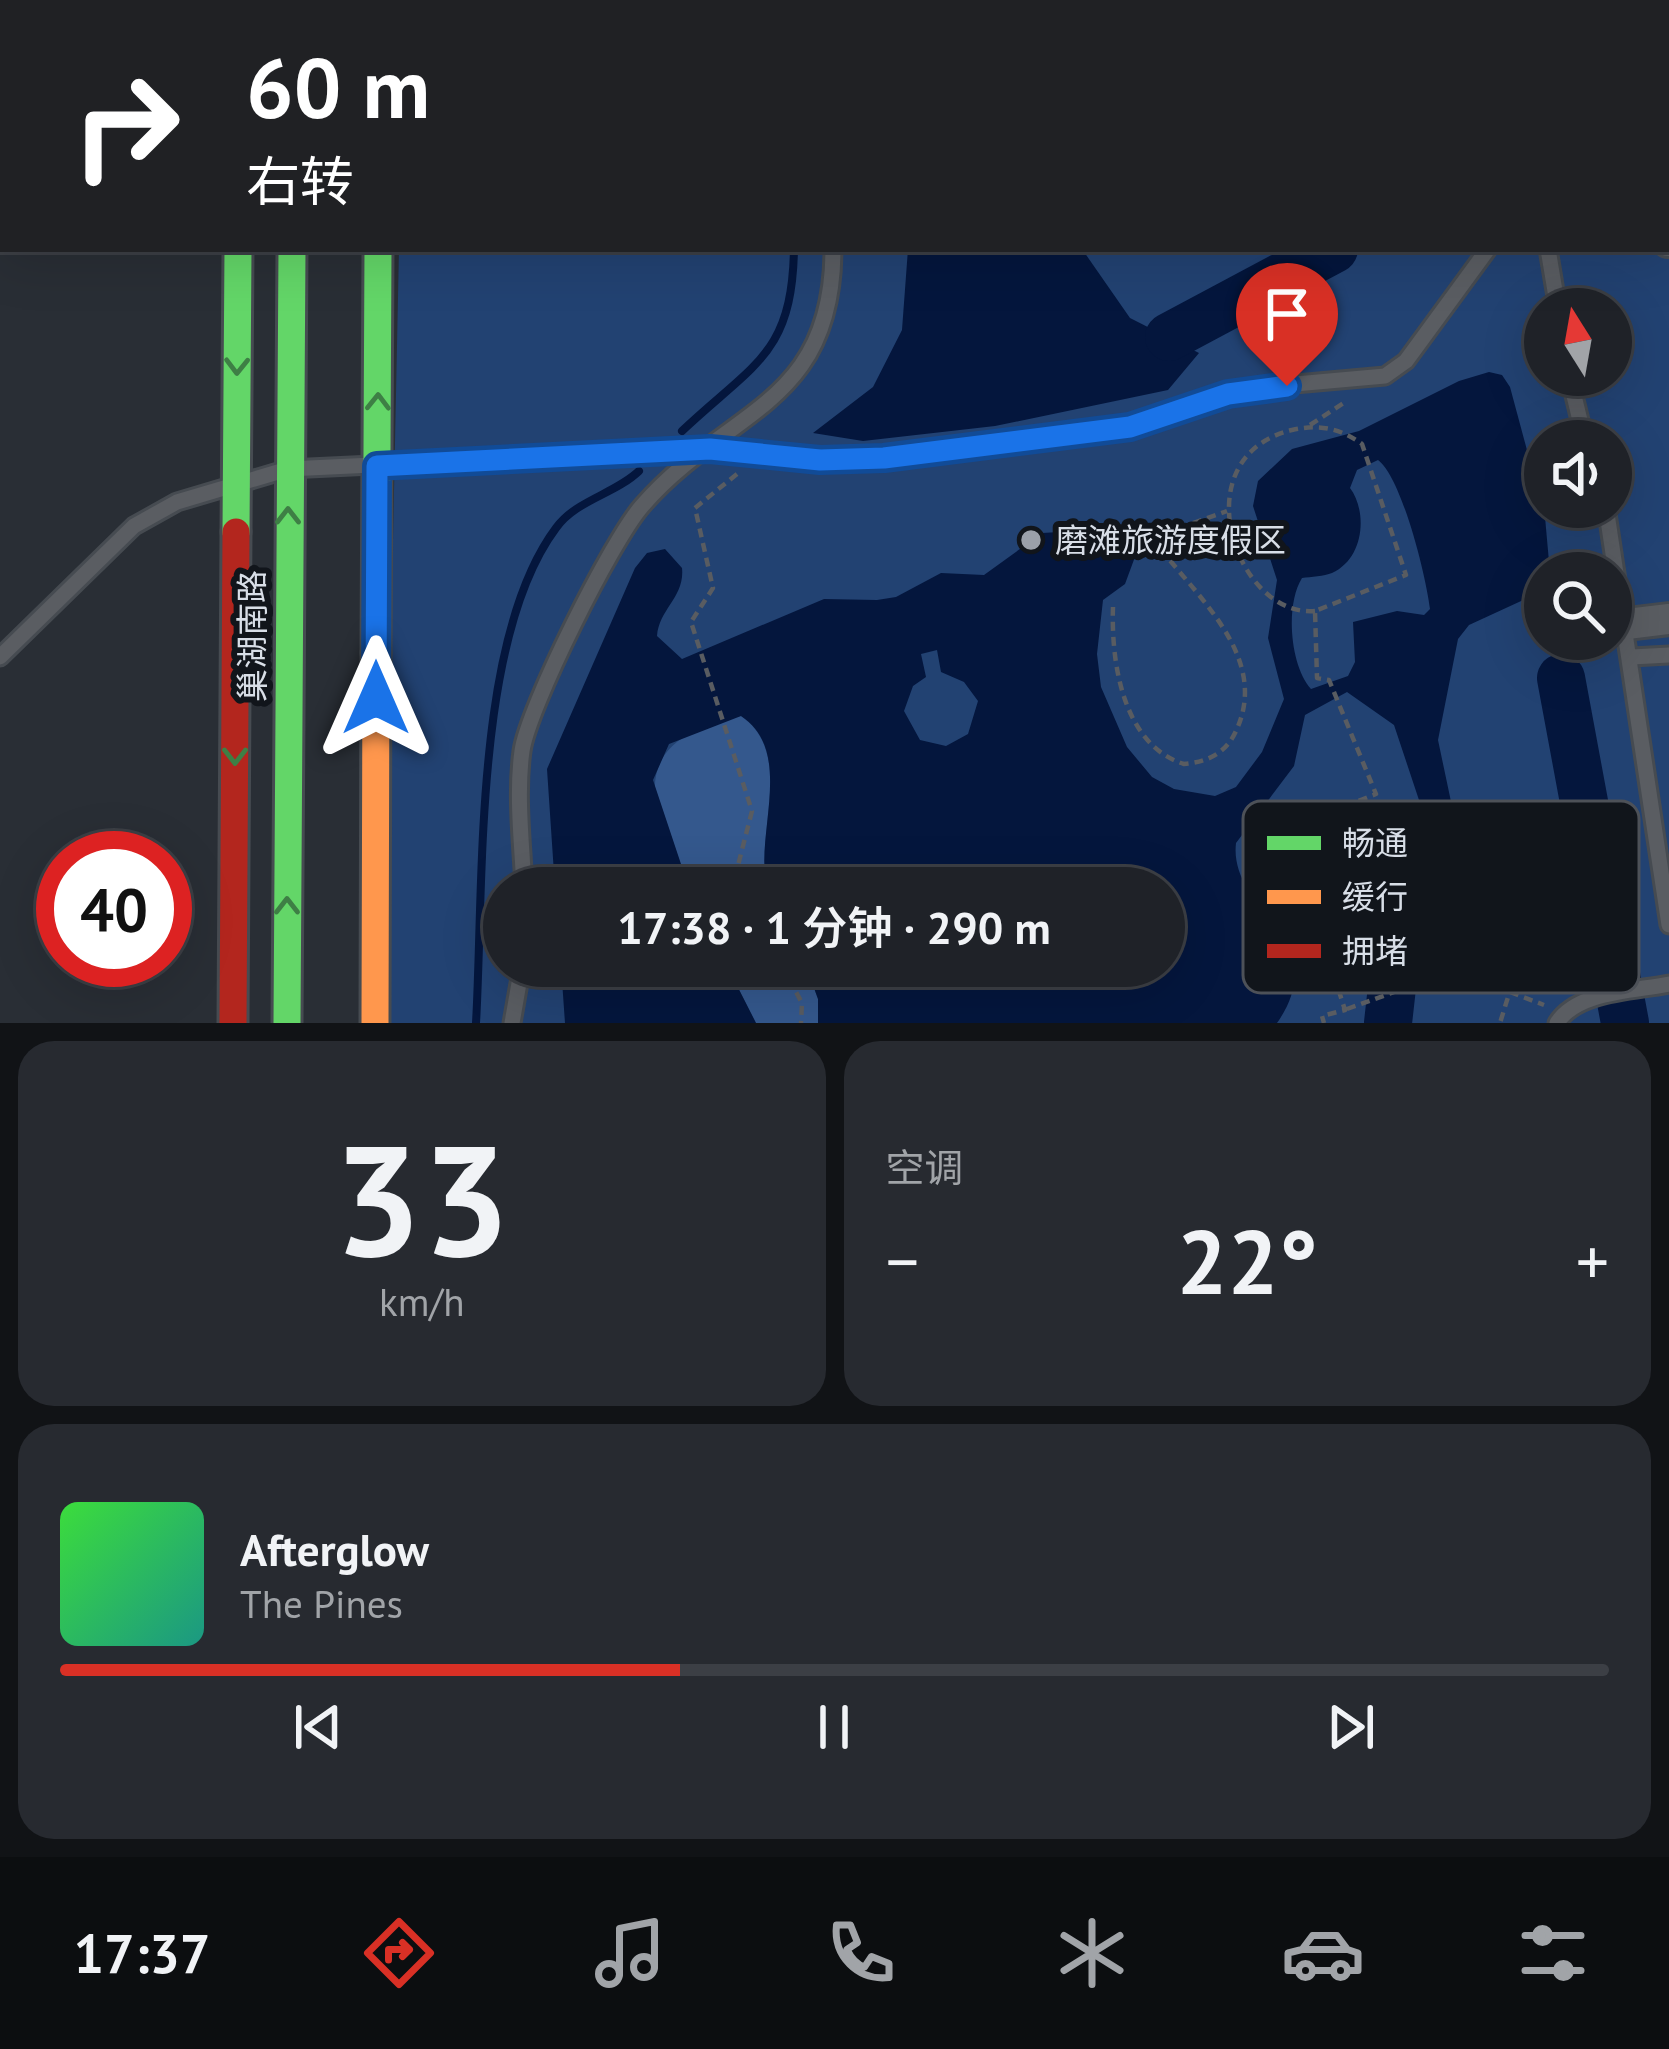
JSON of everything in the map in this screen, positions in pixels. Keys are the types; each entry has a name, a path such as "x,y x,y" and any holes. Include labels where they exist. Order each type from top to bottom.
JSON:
{"main road":[{"name":"巢湖南路","path":"233,1023 238,252"},
{"name":"巢湖南路","path":"287,1023 292,252"},
{"path":"375,1023 378,252"}],"street":[{"path":"1632,624 1669,619"}],"lane":[{"path":"524,867 522,754 531,721 612,549 645,502 782,392 816,347 827,308 833,252"},
{"path":"0,657 134,526 177,502 288,469 710,449 820,460 884,458 1130,427 1261,387 1385,376 1406,361 1486,252"},
{"path":"1548,252 1554,288"},
{"path":"1669,655 1632,656 1669,925"},
{"path":"1639,990 1669,984"},
{"path":"512,1023 518,987"},
{"path":"1560,1018 1588,1000 1623,993"}],"path":[{"path":"1334,428 1362,445 1406,575 1311,611 1282,606 1262,590 1237,546 1229,510 1232,477 1248,450 1294,430 1334,428"},
{"path":"738,867 752,812 691,622 713,588 694,508 765,451"},
{"path":"1113,607 1114,662 1148,743 1184,764 1216,756 1228,745 1245,706 1241,665 1231,638 1168,558 1177,529 1229,510"},
{"path":"1311,611 1317,678 1329,680 1376,794 1358,801"},
{"path":"793,987 802,1004 801,1023"},
{"path":"1340,993 1346,1010"},
{"path":"1324,1023 1322,1016 1392,993"},
{"path":"1500,1023 1510,993"},
{"path":"1512,993 1560,1018"}],"shaded area":[{"name":"磨滩旅游度假区","path":"399,252 1669,252 1669,1023 383,1023"},
{"path":"908,252 1084,252 1130,318 1199,353 1168,390 995,426 863,441 813,433 873,387 902,330"},
{"path":"1489,372 1502,375 1510,387 1524,439 1524,528 1546,528 1548,552 1524,552 1524,600 1469,625 1458,639 1438,740 1451,801 1419,801 1394,725 1347,692 1305,715 1294,766 1268,801 1243,801 1243,834 1236,843 1243,879 1243,993 1292,993 1277,1023 818,1023 814,987 1185,987 1185,867 765,867 770,798 767,752 758,732 741,716 669,744 653,780 682,867 554,867 547,769 635,568 647,553 665,549 682,568 682,578 657,636 682,659 824,599 877,600 896,597 941,573 984,575 1042,533 1146,527 1125,584 1103,600 1097,654 1101,687 1127,747 1152,777 1174,789 1215,796 1236,787 1262,752 1284,699 1268,638 1277,580 1253,506 1258,481 1292,449 1359,431 1459,381","holes":["1378,460 1396,486 1418,552 1430,609 1424,615 1397,611 1353,622 1355,662 1348,676 1311,689 1294,651 1293,604 1302,578 1332,573 1357,546 1361,522 1350,488 1357,470","937,650 941,672 964,682 978,701 968,734 946,746 920,740 904,711 913,686 926,677 921,654"]},
{"path":"741,716 758,732 767,752 770,798 765,867 679,867 661,823 655,780 674,744"},
{"path":"562,987 738,987 756,1023 565,1023"},
{"path":"738,987 814,987 818,1023 756,1023"}],"waterway":[{"path":"682,431 749,371 777,335 792,284 794,252"},
{"path":"1169,337 1328,252"},
{"path":"476,1023 488,766 510,633 529,576 556,528 574,511 639,471"},
{"path":"1561,678 1584,801"},
{"path":"1388,1023 1391,993"},
{"path":"1619,993 1625,1023"}],"traffic: fast":[{"path":"236,532 238,252"},
{"path":"287,1023 292,252"},
{"path":"376,653 378,252"}],"traffic: slow":[{"path":"375,1023 376,653"}],"traffic: jam":[{"path":"233,1023 236,532"}],"place":[{"name":"磨滩旅游度假区","path":"1031,540"}],"route":[{"path":"376,698 377,466 710,449 757,450 820,460 884,458 1130,427 1228,394 1287,386"}]}
